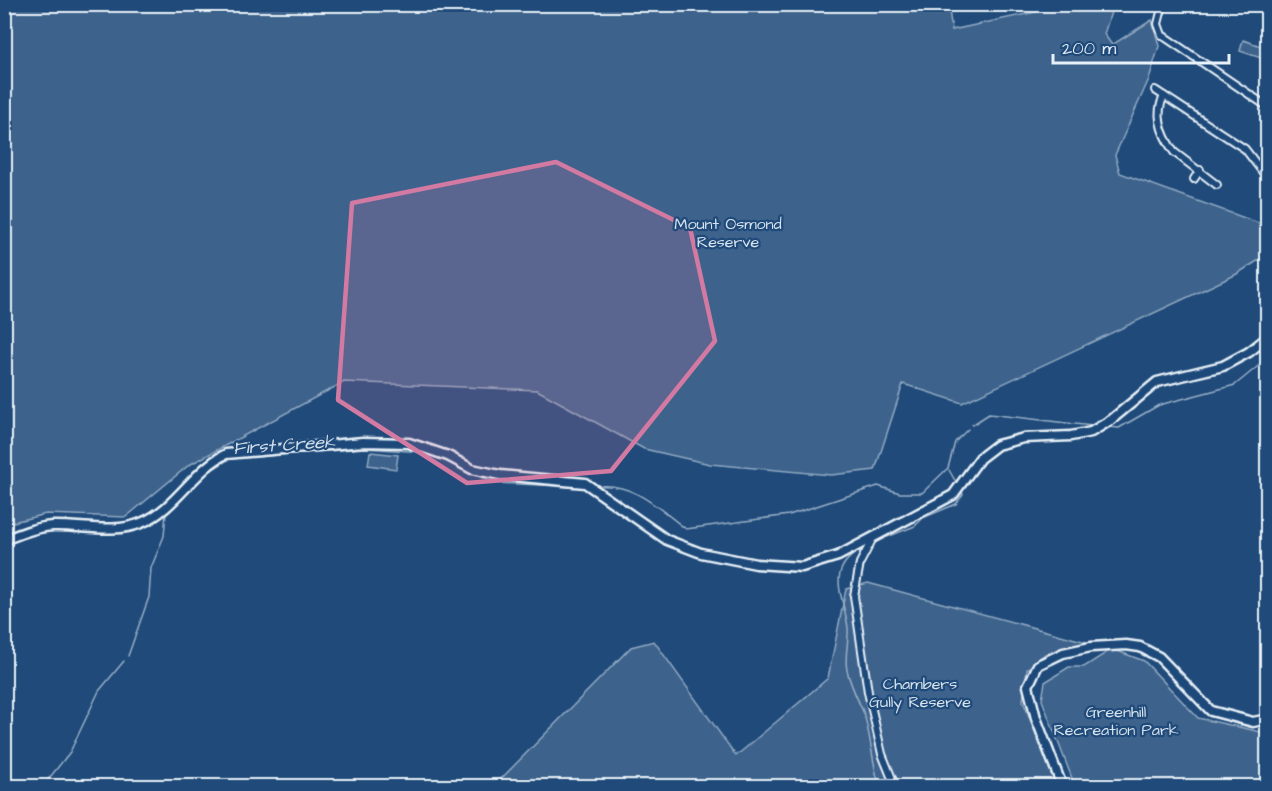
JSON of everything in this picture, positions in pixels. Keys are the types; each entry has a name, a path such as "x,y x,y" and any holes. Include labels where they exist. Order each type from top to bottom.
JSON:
{"street":[{"path":"1163,4 1159,18 1162,35 1268,107"},
{"path":"1155,90 1245,149 1268,179"},
{"path":"1164,96 1159,107 1159,118 1169,145 1174,152 1217,185"},
{"path":"1194,179 1200,170"},
{"path":"4,540 51,526 119,527 139,524 158,514 208,465 226,454 363,442 421,446 472,469 500,475 585,483 667,540 701,553 732,561 802,567 838,556 960,488 980,458 997,445 1024,438 1071,436 1091,432 1110,420 1157,382 1223,366 1243,356 1268,337"},
{"path":"874,537 860,563 854,596 868,692 882,754 896,786"},
{"path":"1062,786 1036,718 1028,686 1038,666 1063,653 1126,645 1140,647 1159,657 1211,711 1253,722 1268,719"}],"highlighted area":[{"path":"556,162 690,228 715,341 611,471 467,483 338,400 352,203"}],"green space":[{"name":"Mount Osmond Reserve","path":"948,4 952,30 1045,10 1112,9 1104,34 1112,45 1152,20 1159,46 1149,79 1115,155 1120,173 1267,226 1267,255 1235,275 962,403 903,384 875,470 831,475 710,464 644,449 537,390 344,382 189,465 126,517 46,514 5,524 5,5"},
{"path":"1243,40 1267,48 1267,60 1240,51"},
{"path":"370,452 398,455 396,469 368,465"},
{"name":"Chambers Gully Reserve","path":"868,583 1090,643 1045,654 1027,669 1023,701 1056,786 494,786 631,647 654,641 736,756 828,678 846,589"},
{"name":"Greenhill Recreation Park","path":"1112,649 1144,661 1198,718 1261,732 1267,727 1267,786 1075,786 1042,700 1045,682 1069,667 1084,667"}],"waterway":[{"name":"First Creek","path":"1108,427 1119,428 1159,405 1235,385 1268,358"},
{"name":"First Creek","path":"972,425 989,414 1092,426"},
{"name":"First Creek","path":"599,486 612,486 635,493 686,529 789,515 878,486 900,493 922,493 948,468 955,442 968,429"},
{"name":"First Creek","path":"184,496 210,471 229,459 365,448 423,452"},
{"name":"First Creek","path":"427,453 494,483 584,487"},
{"path":"949,470 957,484"},
{"path":"877,541 915,526 923,518 956,504 963,494 961,491"},
{"name":"First Creek","path":"161,516 169,510"},
{"path":"128,656 149,597 151,568 164,536 166,513"},
{"name":"First Creek","path":"19,539 38,533"},
{"name":"First Creek","path":"4,545 12,541"},
{"path":"864,548 851,556 844,565 839,583 848,628 847,670 869,732 875,770 881,786"},
{"path":"43,786 70,752 99,691 124,661"}]}
